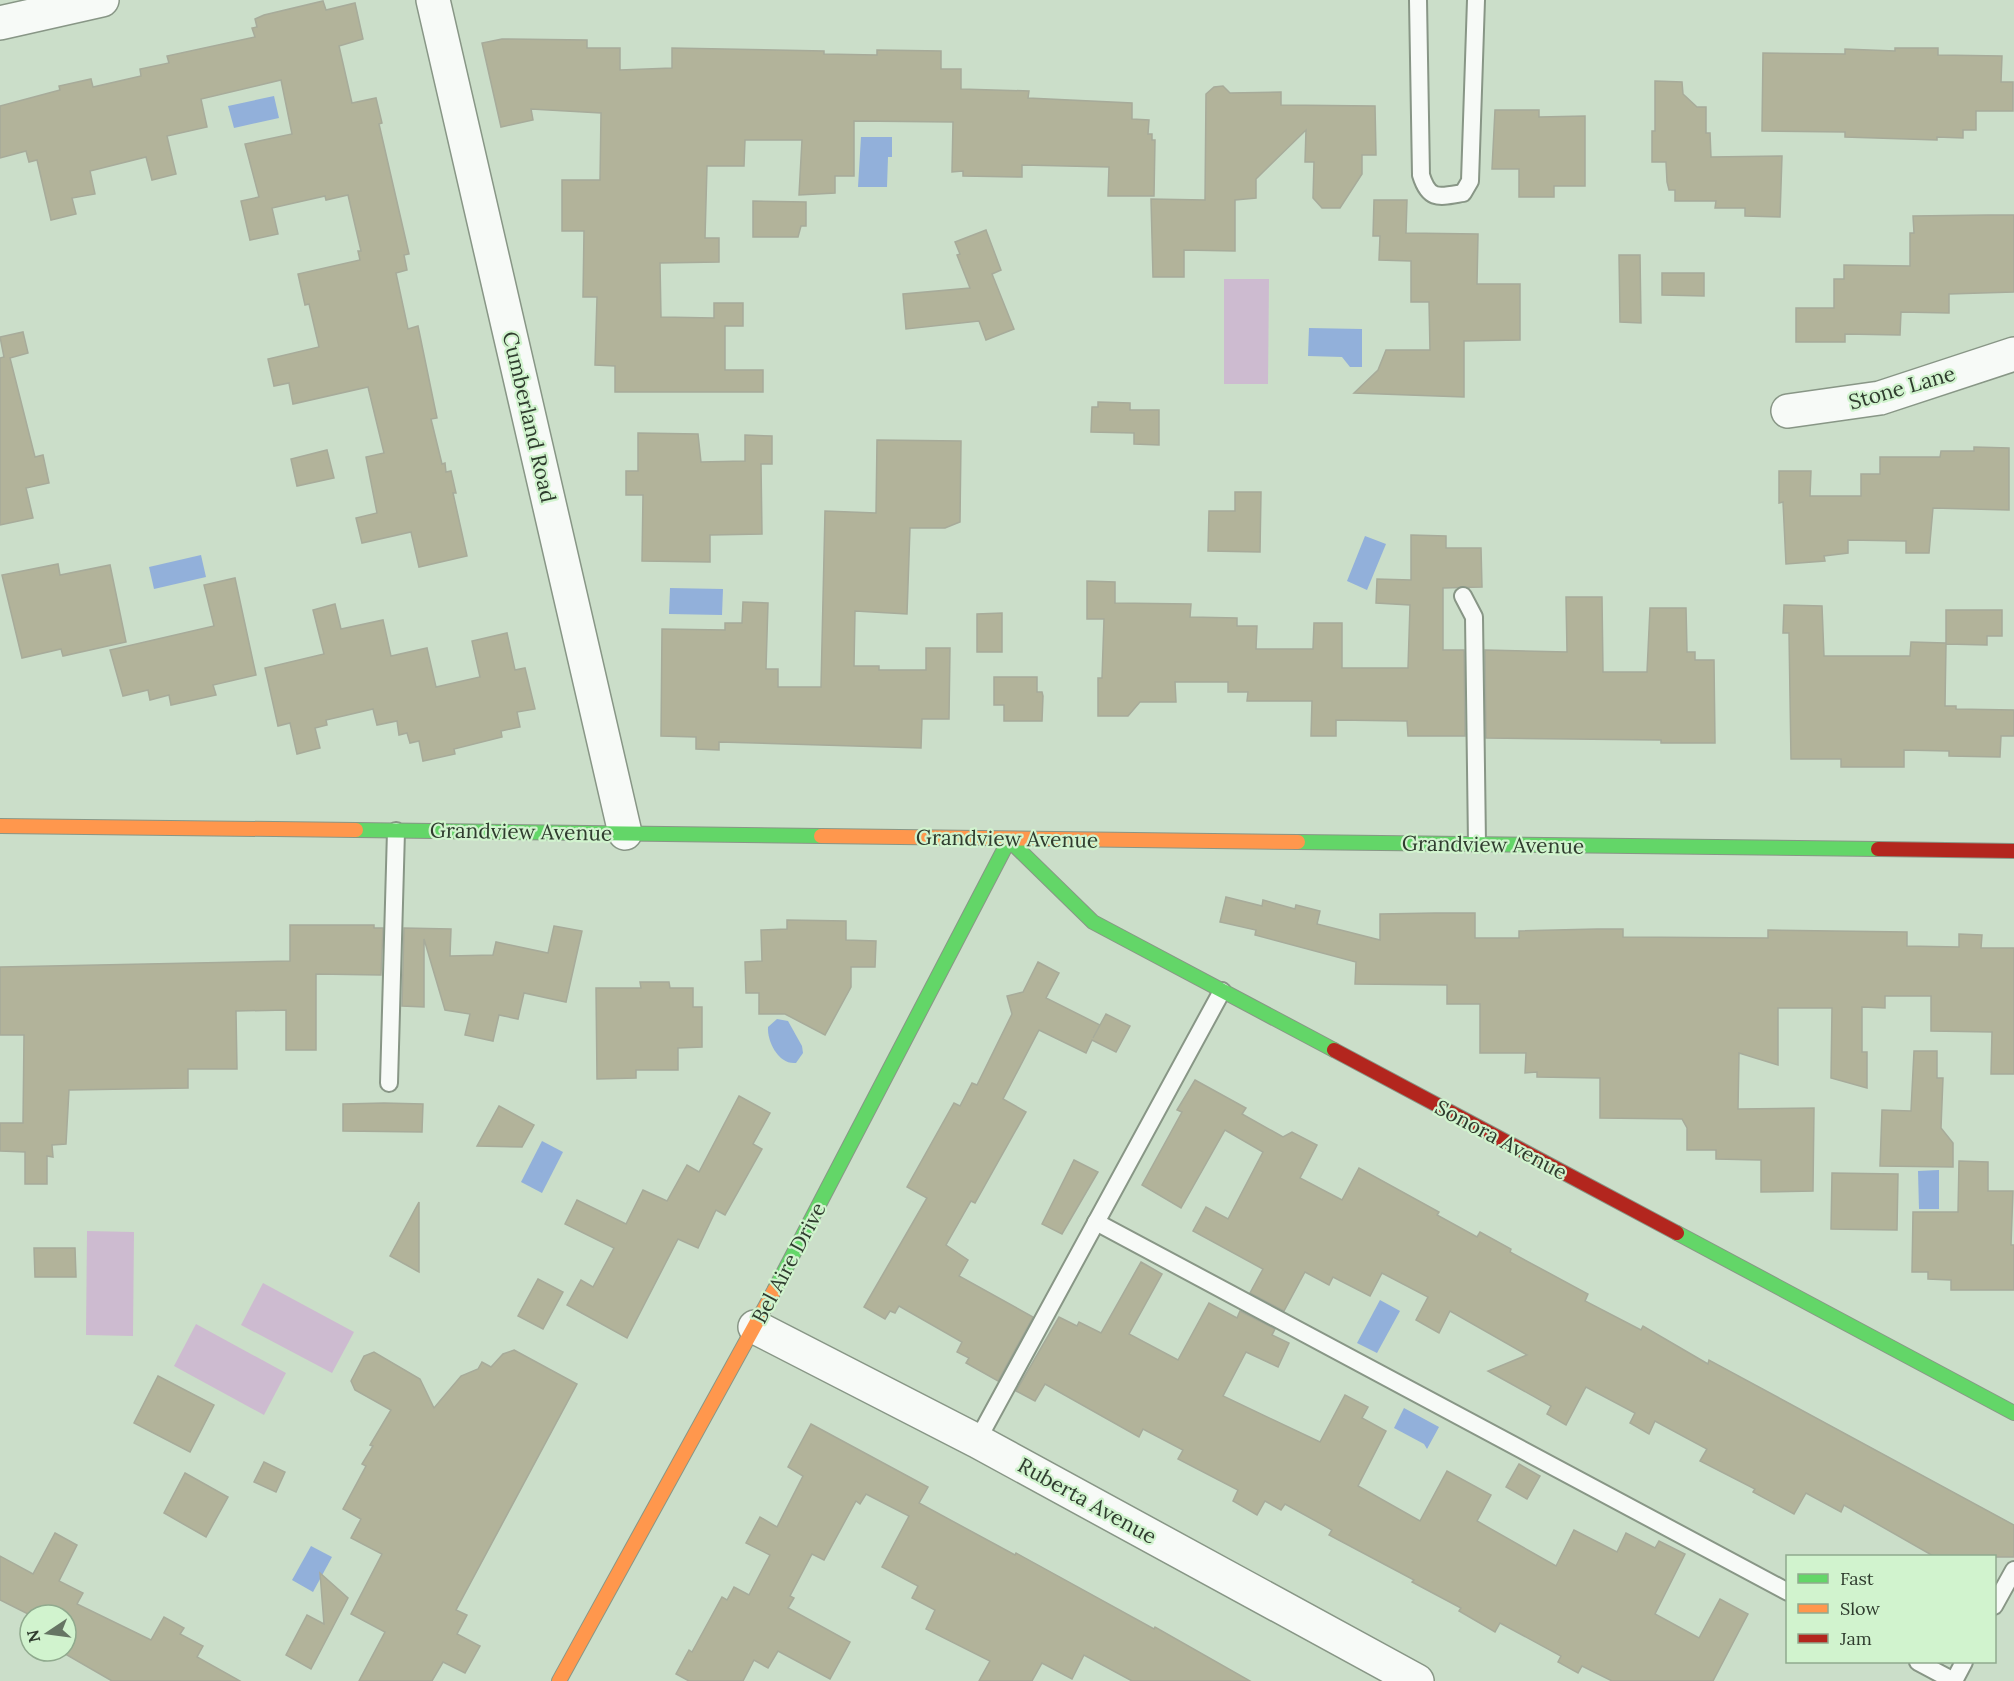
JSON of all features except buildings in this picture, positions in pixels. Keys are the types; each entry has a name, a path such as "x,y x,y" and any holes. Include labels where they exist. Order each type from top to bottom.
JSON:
{"street":[{"path":"0,23 102,0"},
{"name":"Cumberland Road","path":"434,0 625,833"},
{"name":"Stone Lane","path":"1788,411 1880,398 2014,354"},
{"name":"Grandview Avenue","path":"0,826 1009,840 2014,850"},
{"name":"Sonora Avenue","path":"1009,840 1093,922 2014,1413"},
{"name":"Bel Aire Drive","path":"559,1681 755,1327 1009,840"},
{"name":"Ruberta Avenue","path":"755,1327 977,1441 1417,1681"}],"lane":[{"path":"1418,0 1421,175 1425,189 1433,195 1442,197 1463,194 1470,181 1476,0"},
{"path":"1463,596 1474,617 1477,844"},
{"path":"389,1083 396,831"},
{"path":"977,1441 1222,991"},
{"path":"1095,1222 1786,1591"},
{"path":"1996,1604 2014,1570"},
{"path":"1920,1663 1954,1681 1963,1663"}],"shaded area":[{"path":"1224,279 1269,279 1268,384 1224,384"},
{"path":"87,1231 134,1232 133,1336 86,1335"},
{"path":"263,1283 354,1332 332,1373 241,1325"},
{"path":"196,1324 286,1373 264,1415 174,1366"}],"water":[{"path":"274,96 279,118 234,128 228,106"},
{"path":"861,137 892,137 892,157 888,157 887,187 858,187"},
{"path":"1309,328 1362,329 1362,367 1350,367 1342,357 1308,356"},
{"path":"1365,536 1386,544 1367,590 1347,581"},
{"path":"201,555 206,577 154,589 149,567"},
{"path":"670,588 723,589 722,615 669,614"},
{"path":"777,1019 788,1021 802,1046 803,1053 796,1063 784,1060 772,1046 768,1027"},
{"path":"542,1141 563,1152 542,1193 521,1182"},
{"path":"1939,1170 1939,1209 1919,1209 1918,1171"},
{"path":"1380,1300 1400,1311 1377,1353 1357,1343"},
{"path":"1404,1408 1439,1427 1427,1449 1424,1444 1394,1428"},
{"path":"311,1546 332,1557 313,1592 292,1580"}],"traffic: fast":[{"path":"356,830 821,836"},
{"path":"1009,840 1093,922 1334,1050"},
{"path":"775,1289 1009,840"},
{"path":"1298,842 1878,849"},
{"path":"1677,1233 2014,1413"}],"traffic: slow":[{"path":"0,826 356,830"},
{"path":"821,836 1298,842"},
{"path":"559,1681 775,1289"}],"traffic: jam":[{"path":"1878,849 2014,851"},
{"path":"1334,1050 1677,1233"}]}
